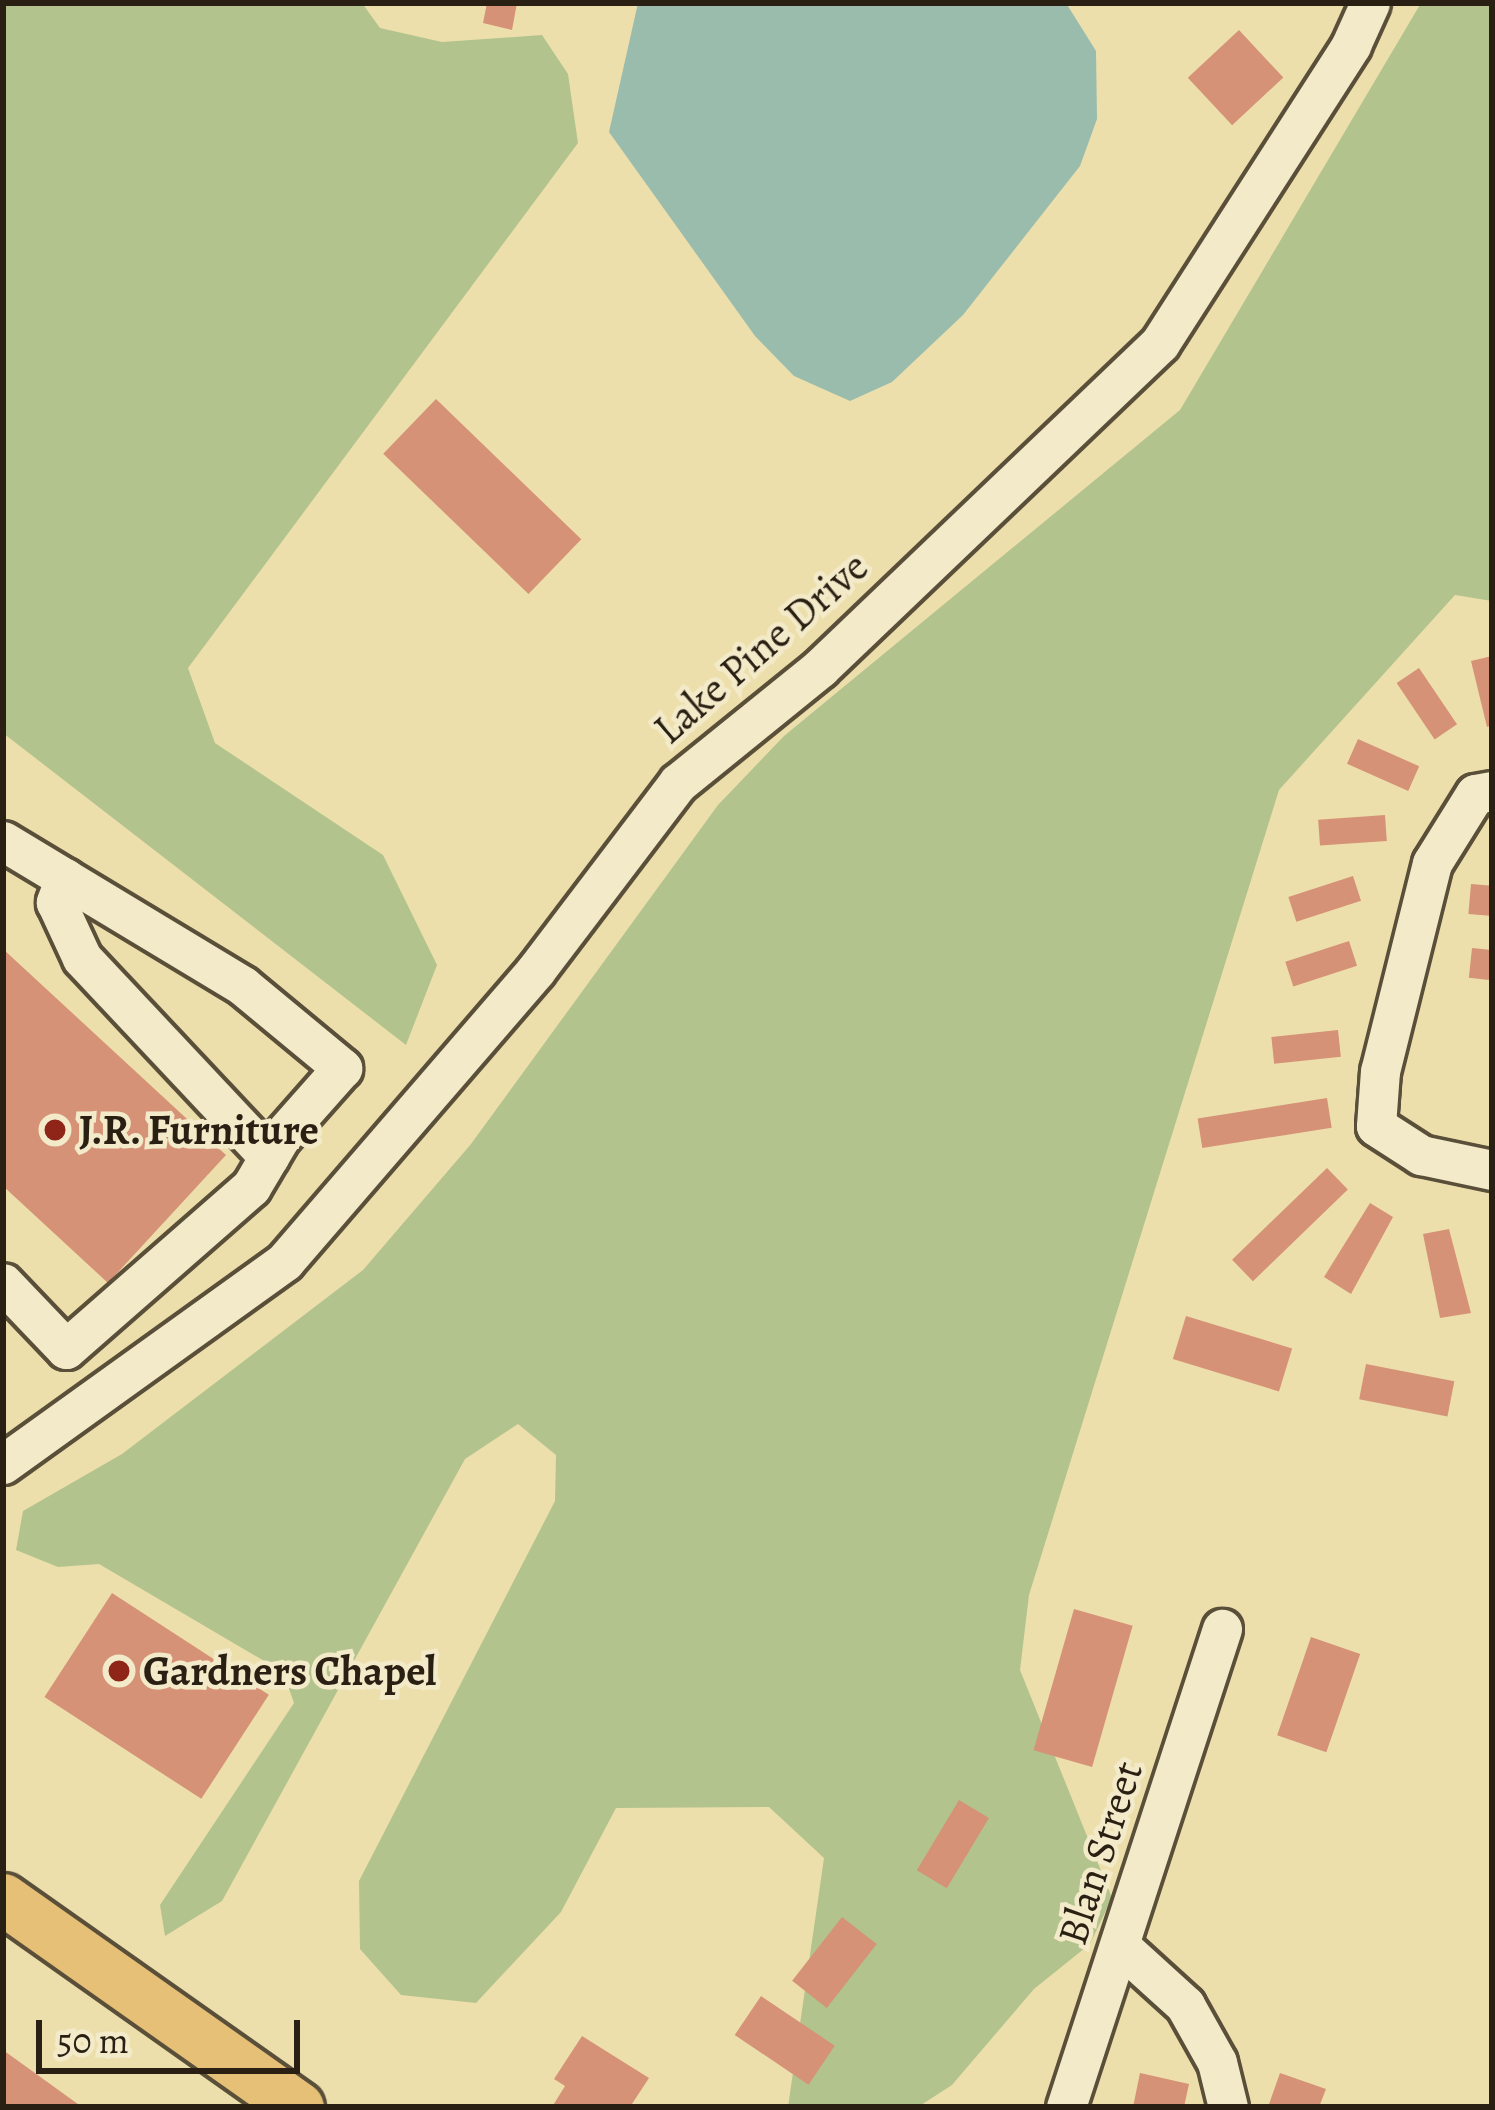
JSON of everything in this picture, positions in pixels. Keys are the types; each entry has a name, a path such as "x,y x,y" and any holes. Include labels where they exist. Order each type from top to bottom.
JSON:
{"main road":[{"path":"3,1899 298,2107"}],"street":[{"name":"Lake Pine Drive","path":"3,1464 284,1261 536,970 679,783 820,668 1160,344 1351,45 1370,3"},
{"path":"1492,791 1475,794 1432,863 1380,1071 1376,1126 1421,1155 1492,1171"},
{"path":"3,841 243,986 342,1068 250,1187 66,1349 3,1283"},
{"path":"65,878 56,902 82,958 269,1157"},
{"name":"Blan Street","path":"1066,2107 1222,1629"},
{"path":"1120,1946 1185,2005 1217,2062 1228,2107"}],"green space":[{"path":"3,3 362,3 380,28 442,42 542,35 568,74 578,143 188,668 215,743 383,855 437,965 406,1045 3,733"},
{"path":"1421,3 1492,3 1492,601 1455,595 1279,790 1029,1595 1020,1670 1112,1898 1090,1944 1034,1989 952,2085 918,2107 788,2107 824,1858 769,1807 616,1808 561,1912 476,2003 401,1995 360,1949 359,1881 555,1501 556,1455 518,1424 465,1459 222,1901 165,1936 160,1905 294,1703 283,1672 99,1564 58,1567 16,1550 23,1511 122,1454 363,1270 471,1144 718,805 784,736 1180,410"}],"shaded area":[{"path":"638,3 1066,3 1096,51 1097,119 1080,166 963,315 892,382 850,401 794,376 755,336 609,132"}],"building":[{"path":"487,3 517,3 512,30 483,23"},
{"path":"1239,30 1283,78 1232,125 1188,78"},
{"path":"436,399 581,539 529,594 383,454"},
{"path":"1492,656 1492,725 1487,727 1471,661"},
{"path":"1419,668 1457,724 1435,739 1397,683"},
{"path":"1358,739 1419,766 1408,791 1347,764"},
{"path":"1385,815 1387,841 1320,846 1318,820"},
{"path":"1353,876 1361,901 1296,922 1288,897"},
{"path":"1471,884 1492,886 1489,916 1468,914"},
{"path":"1349,941 1357,966 1293,986 1285,962"},
{"path":"1472,948 1492,950 1489,980 1469,978"},
{"path":"3,949 226,1155 108,1283 3,1186"},
{"path":"1338,1030 1341,1057 1274,1064 1271,1037"},
{"path":"1327,1098 1332,1128 1202,1148 1198,1118"},
{"path":"1327,1168 1348,1190 1253,1281 1232,1260"},
{"path":"1370,1203 1393,1217 1351,1294 1324,1277"},
{"path":"1449,1229 1471,1313 1440,1318 1423,1234"},
{"path":"1186,1316 1292,1348 1279,1391 1173,1359"},
{"path":"1366,1364 1454,1381 1447,1417 1359,1399"},
{"path":"112,1593 269,1695 201,1799 44,1697"},
{"path":"1074,1609 1133,1626 1092,1767 1033,1750"},
{"path":"1311,1637 1360,1654 1326,1752 1277,1735"},
{"path":"959,1800 989,1818 947,1888 917,1870"},
{"path":"842,1917 877,1944 827,2008 792,1981"},
{"path":"761,1996 835,2046 809,2085 735,2035"},
{"path":"582,2036 649,2078 630,2107 552,2107 565,2086 554,2079"},
{"path":"3,2050 82,2107 3,2107"},
{"path":"1140,2073 1189,2084 1184,2107 1133,2107"},
{"path":"1280,2073 1326,2089 1319,2107 1268,2107"}],"place":[{"name":"J.R. Furniture","path":"55,1130"},
{"name":"Gardners Chapel","path":"119,1671"}]}
